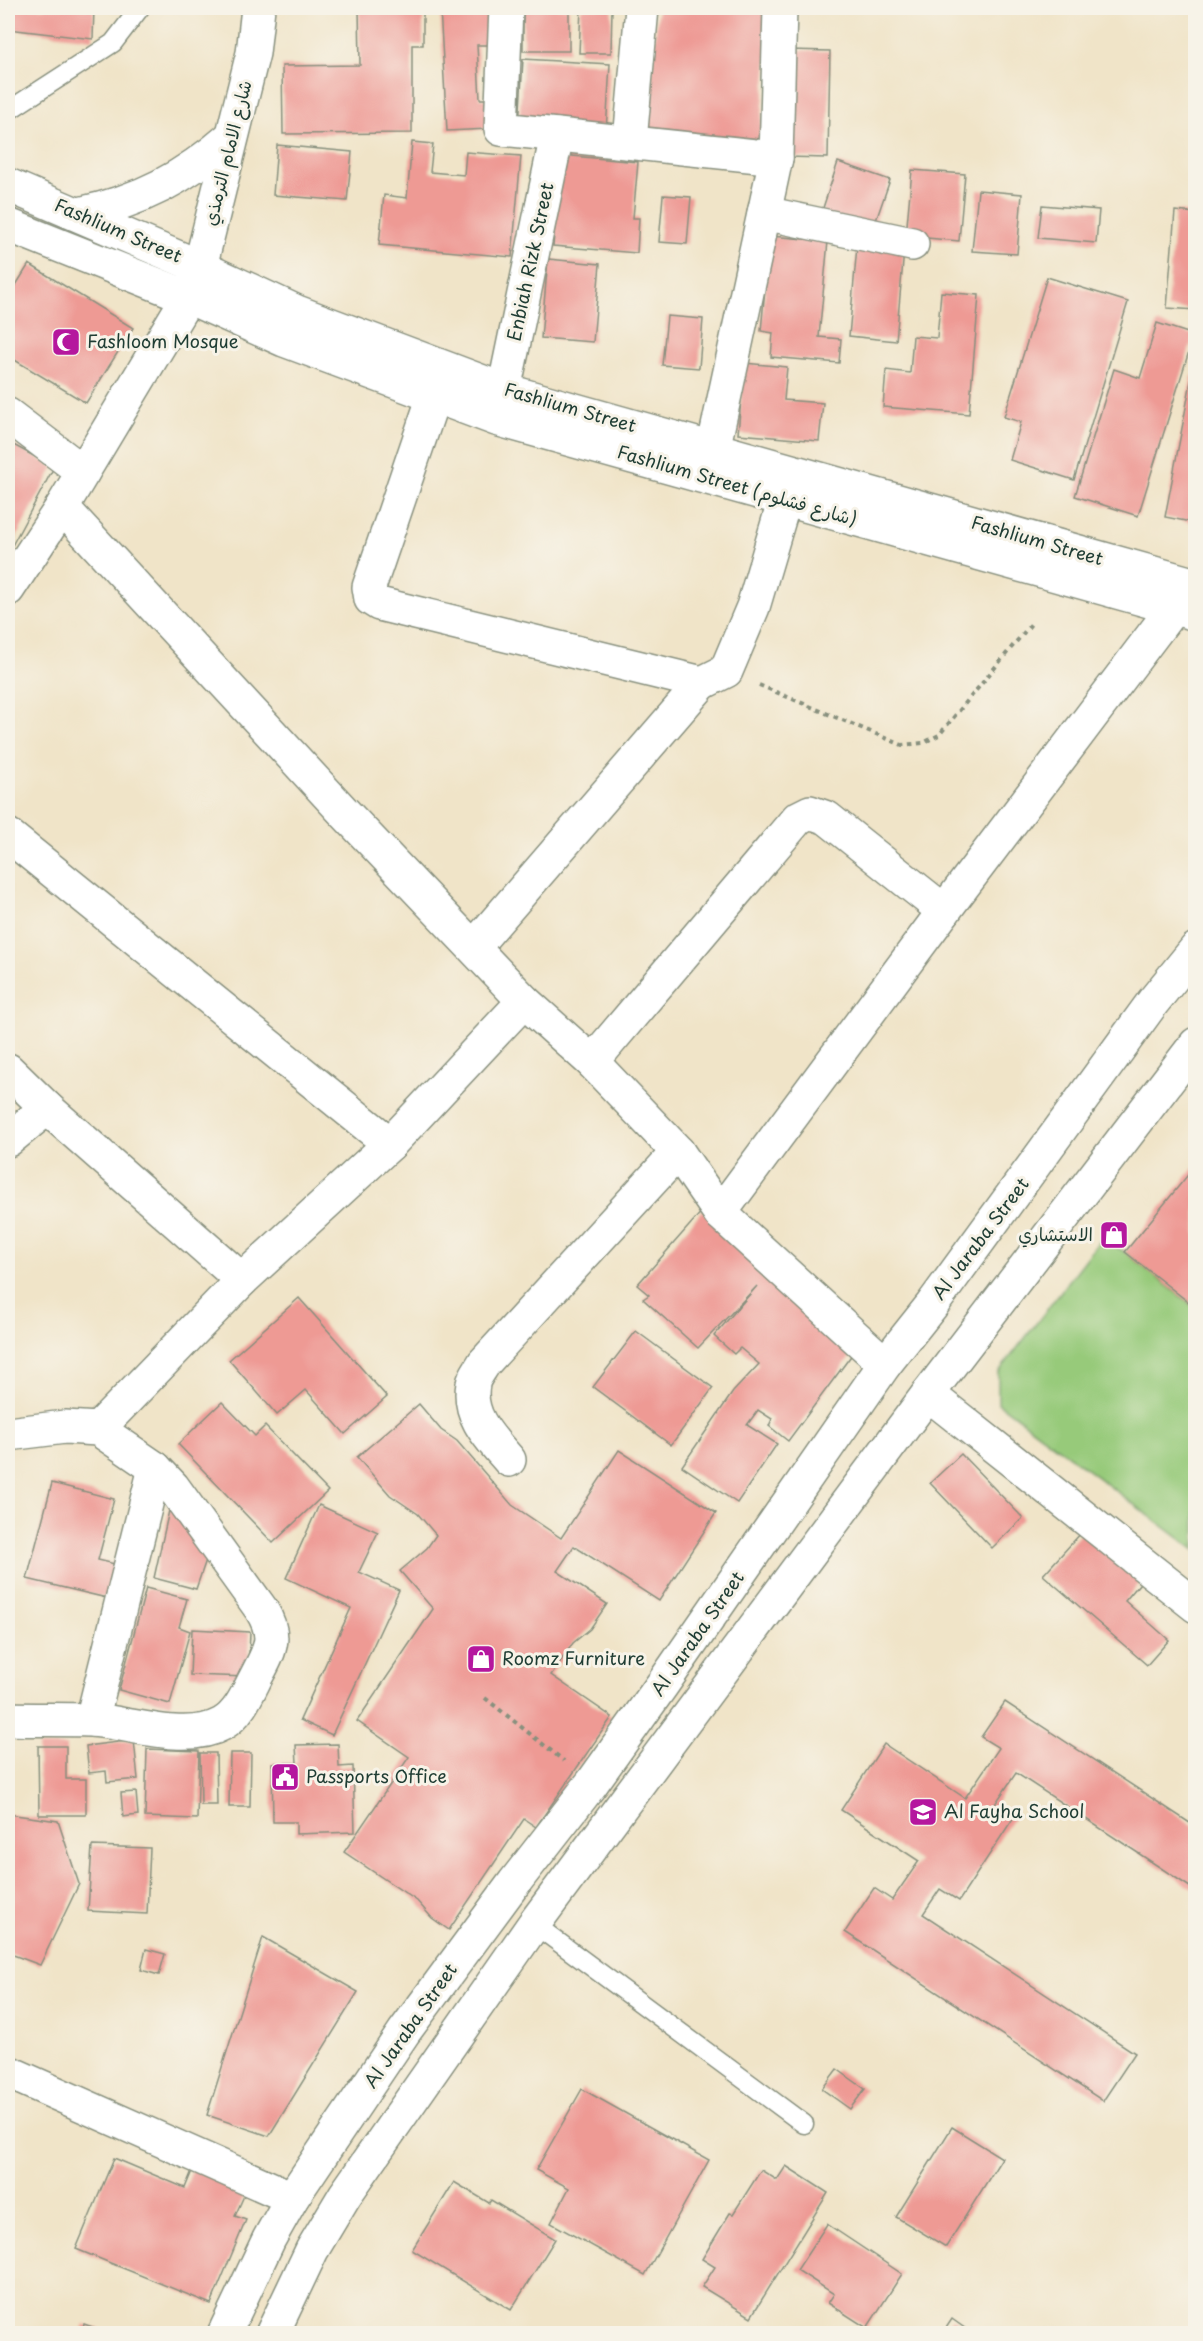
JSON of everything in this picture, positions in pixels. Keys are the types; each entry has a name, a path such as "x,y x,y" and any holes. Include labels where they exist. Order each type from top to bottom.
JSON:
{"street":[{"name":"شارع الامام الترمذي","path":"8,589 62,507 188,297 200,267 253,53 258,8"},
{"path":"506,8 501,129 776,158"},
{"path":"630,141 642,8"},
{"path":"713,450 776,158 780,8"},
{"name":"Enbiah Rizk Street","path":"504,390 557,135"},
{"path":"80,214 113,207 146,195 177,179 205,160 231,137"},
{"name":"Fashlium Street","path":"8,184 200,267 297,312 504,390 1153,574 1188,602"},
{"path":"764,213 912,244"},
{"name":"Fashlium Street","path":"8,225 188,297 284,340"},
{"name":"Fashlium Street (شارع فشلوم)","path":"284,340 496,419 785,499 1188,602"},
{"path":"434,396 369,587 371,599 379,604 714,677"},
{"path":"8,415 83,472"},
{"path":"474,947 714,677 753,607 785,499"},
{"path":"62,507 342,810 524,1001 592,1062 678,1152 720,1213 885,1364"},
{"path":"720,1213 944,911 1188,602"},
{"path":"592,1062 798,818 810,812 827,818 944,911"},
{"path":"8,835 390,1144"},
{"name":"Al Jaraba Street","path":"224,2334 268,2239 292,2198 404,2032 514,1883 592,1783 885,1364 932,1305 1153,1002 1196,949"},
{"path":"98,1429 242,1280 390,1144 524,1001"},
{"path":"272,2334 312,2250 345,2195 534,1924 928,1394 1196,1044"},
{"path":"8,1070 47,1108 242,1280"},
{"path":"8,1140 47,1108"},
{"path":"508,1460 481,1427 472,1406 473,1382 484,1363 678,1152"},
{"path":"928,1394 1196,1606"},
{"path":"8,1434 65,1427 98,1429 155,1468 185,1504 269,1622 272,1635 270,1651 238,1710 223,1724 205,1731 187,1733 92,1720 8,1719"},
{"path":"92,1720 155,1468"},
{"path":"662,1685 695,1708"},
{"path":"10,2080 292,2198"}],"lane":[{"path":"8,111 113,43 140,8"},
{"path":"534,1924 804,2124"}],"path":[{"path":"714,677 902,745 924,743 939,735 1031,624"},
{"path":"485,1698 592,1783"}],"green space":[{"path":"1102,1238 1125,1252 1195,1308 1195,1550 998,1403 998,1373"}],"building":[{"path":"8,8 94,8 93,39 8,29"},
{"path":"359,8 423,8 423,45 412,45 412,133 283,134 282,66 360,65"},
{"path":"440,8 494,8 496,45 477,45 480,99 488,99 489,129 447,131"},
{"path":"523,8 569,8 569,51 523,51"},
{"path":"581,8 612,8 611,53 579,53"},
{"path":"658,8 772,8 759,151 646,141"},
{"path":"788,50 830,51 828,158 786,157"},
{"path":"523,59 610,64 606,132 519,127"},
{"path":"412,142 433,144 430,172 464,175 466,152 521,156 512,257 379,245 384,195 407,198"},
{"path":"277,145 352,152 347,201 273,195"},
{"path":"561,155 638,162 633,218 639,218 637,253 553,246"},
{"path":"838,162 890,180 872,232 821,214"},
{"path":"912,170 965,174 959,241 906,236"},
{"path":"978,190 1022,194 1017,254 972,251"},
{"path":"663,195 691,197 687,244 659,242"},
{"path":"1042,205 1099,210 1096,243 1038,238"},
{"path":"1175,211 1196,213 1196,310 1167,308"},
{"path":"770,236 828,241 819,337 841,339 839,363 771,357 773,333 761,331"},
{"path":"857,246 904,250 896,341 849,336"},
{"path":"548,259 600,264 593,342 541,338"},
{"name":"Fashloom Mosque","path":"29,264 133,328 86,403 8,356 8,298"},
{"path":"1047,277 1128,302 1074,480 1010,460 1021,422 1004,417"},
{"path":"941,292 979,295 969,414 883,407 886,370 910,373 913,336 937,338"},
{"path":"667,316 703,319 699,368 662,365"},
{"path":"1157,323 1194,335 1138,516 1075,496 1114,369 1140,378"},
{"path":"744,363 787,367 784,400 823,403 819,441 738,434"},
{"path":"1192,376 1196,376 1196,523 1165,517"},
{"path":"8,442 54,467 8,553"},
{"path":"1196,1165 1196,1308 1125,1252"},
{"path":"703,1210 856,1349 788,1441 769,1426 772,1419 758,1410 747,1425 777,1444 737,1503 682,1466 733,1392 759,1364 740,1348 734,1354 714,1336 757,1286 698,1348 643,1299 649,1295 637,1285"},
{"path":"299,1298 387,1397 345,1434 306,1390 277,1415 229,1360"},
{"path":"636,1331 713,1388 671,1445 593,1387"},
{"path":"222,1402 255,1436 265,1426 328,1491 273,1543 178,1444"},
{"name":"Roomz Furniture","path":"419,1404 441,1430 457,1441 512,1505 561,1538 619,1450 716,1513 659,1601 574,1546 557,1571 607,1604 590,1629 573,1643 551,1675 612,1717 536,1827 524,1819 449,1930 432,1918 417,1901 344,1852 409,1757 357,1721 433,1609 400,1571 427,1548 436,1535 418,1514 390,1495 357,1457"},
{"path":"961,1454 1023,1518 992,1548 930,1483"},
{"path":"52,1483 114,1499 98,1560 119,1565 111,1599 27,1579"},
{"path":"172,1497 208,1554 196,1589 154,1578"},
{"path":"319,1505 378,1532 359,1572 399,1590 332,1735 300,1720 351,1608 286,1578"},
{"path":"1082,1532 1140,1583 1125,1601 1169,1640 1147,1665 1043,1575"},
{"path":"146,1588 187,1599 179,1627 190,1631 170,1704 119,1690"},
{"path":"192,1629 250,1632 248,1677 190,1675"},
{"path":"1005,1702 1196,1827 1196,1891 1016,1773 995,1804 1014,1817 959,1901 940,1889 923,1914 1135,2053 1103,2101 845,1932 874,1888 892,1900 919,1861 841,1810 884,1744 965,1798 999,1748 981,1737"},
{"path":"134,1740 138,1779 107,1782 106,1771 89,1773 86,1746"},
{"path":"338,1744 339,1767 353,1766 355,1832 296,1834 296,1822 273,1822 272,1763 297,1763 296,1745"},
{"path":"38,1746 66,1746 66,1779 86,1779 86,1815 39,1815"},
{"path":"147,1749 199,1751 197,1819 145,1817"},
{"path":"200,1753 216,1753 217,1805 201,1805"},
{"path":"230,1753 251,1753 250,1807 229,1807"},
{"path":"136,1792 138,1815 123,1817 121,1793"},
{"path":"8,1814 58,1821 79,1884 40,1965 8,1953"},
{"path":"92,1846 150,1848 147,1914 88,1911"},
{"path":"263,1937 358,1992 269,2136 207,2115"},
{"path":"146,1949 165,1954 159,1975 141,1970"},
{"path":"837,2069 865,2089 850,2109 822,2089"},
{"path":"582,2089 709,2160 645,2275 551,2223 569,2188 536,2170"},
{"path":"952,2127 1002,2158 946,2247 896,2217"},
{"path":"114,2158 185,2188 194,2166 247,2189 235,2216 246,2220 211,2304 76,2249"},
{"path":"786,2166 828,2193 751,2317 702,2287 715,2267 702,2259 730,2213 733,2214 761,2170 777,2180"},
{"path":"454,2182 489,2203 491,2200 555,2239 511,2310 412,2250"},
{"path":"827,2224 902,2274 867,2328 828,2303 834,2294 797,2270"},
{"path":"952,2319 973,2334 942,2334"},
{"path":"84,2324 110,2333 110,2334 81,2334"}],"place":[{"name":"Fashloom Mosque","path":"66,342"},
{"name":"الاستشاري","path":"1114,1235"},
{"name":"Roomz Furniture","path":"481,1659"},
{"name":"Passports Office","path":"285,1777"},
{"name":"Al Fayha School","path":"923,1812"}]}
